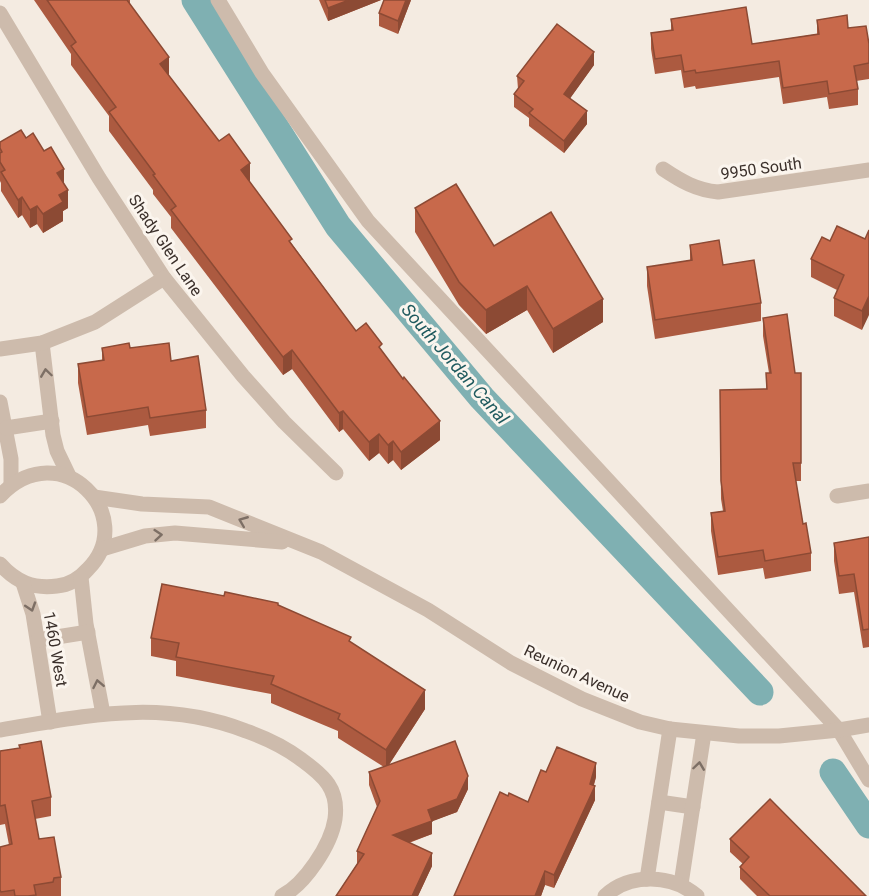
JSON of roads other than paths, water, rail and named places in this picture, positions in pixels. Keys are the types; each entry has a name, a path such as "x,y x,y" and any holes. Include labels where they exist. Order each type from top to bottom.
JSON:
{"street":[{"path":"218,0 262,73 368,220 839,730 869,780"},
{"name":"Shady Glen Lane","path":"0,13 99,178 164,278 243,376 284,422 336,473"},
{"name":"9950 South","path":"663,170 691,187 718,192 869,170"},
{"path":"0,349 42,343 95,322 164,278"},
{"path":"42,343 53,435 57,451 69,476"},
{"path":"0,402 11,459 11,484"},
{"path":"6,428 52,422"},
{"path":"0,496 11,484 29,475 49,472 69,476 83,485 94,497 102,513 105,531 102,549 93,564 81,576 63,585 43,588 23,583 9,574 0,564"},
{"path":"837,496 869,491"},
{"name":"Reunion Avenue","path":"94,497 142,504 209,507 321,552 428,610 511,663 582,699 640,722 670,729 739,736 779,736 869,725"},
{"name":"Reunion Avenue","path":"102,549 145,536 175,533 298,543"},
{"name":"1460 West","path":"81,576 88,632 103,714"},
{"name":"1460 West","path":"23,583 33,614 50,722"},
{"path":"38,640 88,632"},
{"path":"0,730 103,714 145,711 188,714 228,724 264,738 295,754 323,776 330,786 336,812 334,827 322,852 306,876 282,896"},
{"path":"647,879 670,729"},
{"path":"681,884 704,733"},
{"path":"659,802 693,807"},
{"path":"605,896 627,884 647,879 681,884 697,896"}],"waterway":[{"name":"South Jordan Canal","path":"195,0 338,226 482,398 760,692"},
{"name":"South Jordan Canal","path":"833,772 869,825"}]}
